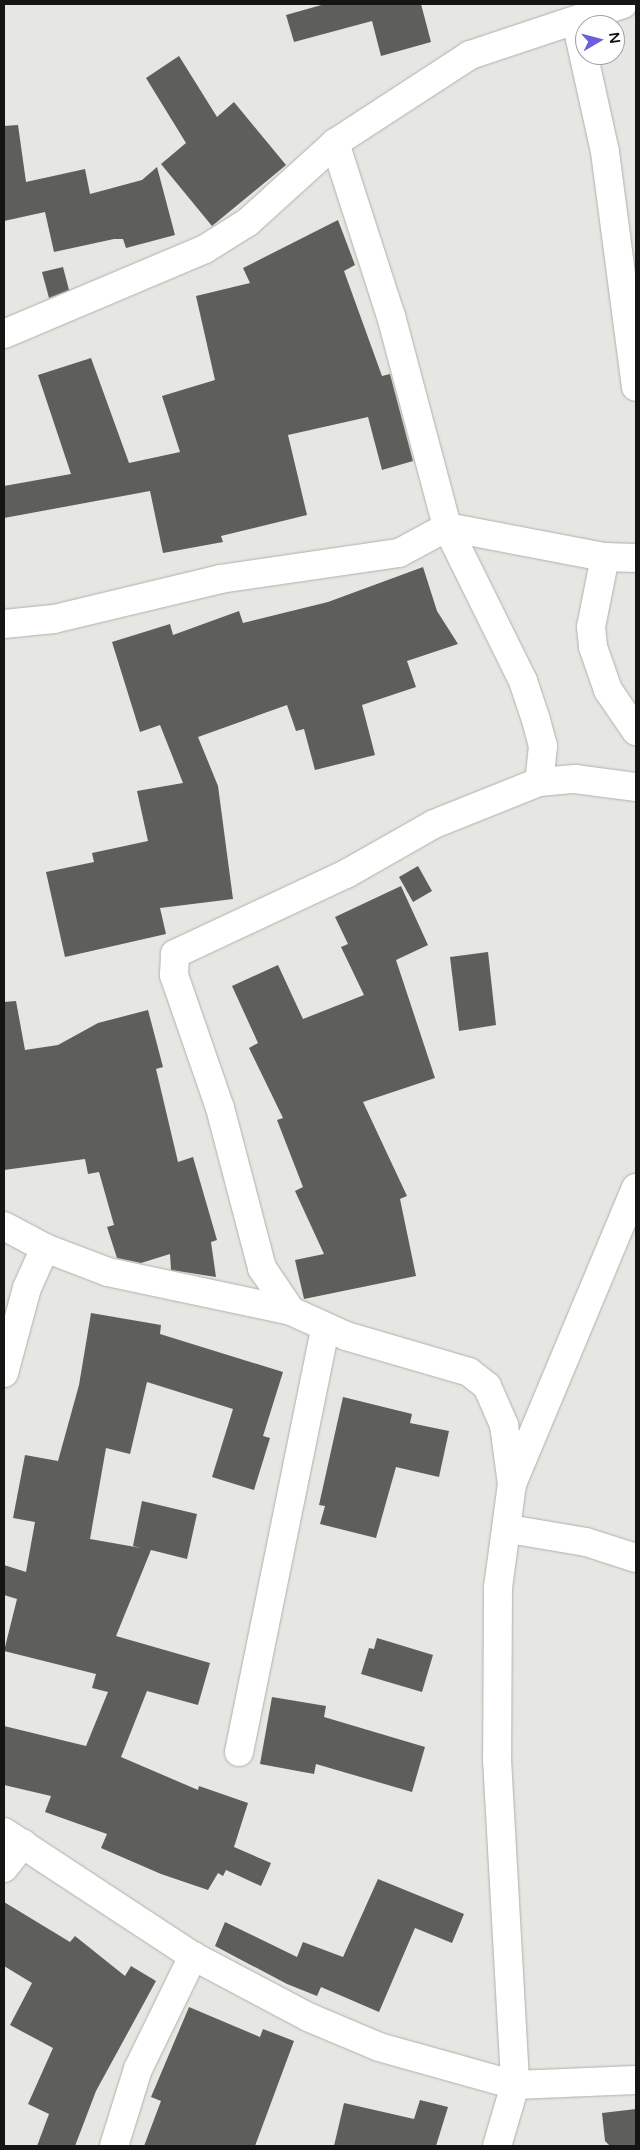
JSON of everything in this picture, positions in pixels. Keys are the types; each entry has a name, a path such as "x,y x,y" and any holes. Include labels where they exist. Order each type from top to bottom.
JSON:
{"street":[{"path":"593,15 623,4"},
{"path":"4,334 205,249 248,222 335,143 470,55 575,21"},
{"path":"586,65 605,152 636,387"},
{"path":"335,143 391,316 448,527 523,681 543,746 539,782"},
{"path":"4,624 54,619 220,579 399,553 448,527 605,557 636,558"},
{"path":"605,557 591,627 593,647 608,690 636,730"},
{"path":"291,1311 262,1268 220,1108 174,975 175,954 346,874 434,824 539,782 576,779 636,787"},
{"path":"512,1484 636,1188"},
{"path":"4,1226 45,1248 108,1272 242,1304 291,1311 325,1328 469,1372 487,1386 504,1425 512,1484 509,1530 498,1587 497,1759 514,2085 497,2146"},
{"path":"4,1374 27,1288 45,1248"},
{"path":"242,1304 262,1268"},
{"path":"239,1752 325,1328"},
{"path":"509,1530 586,1542 636,1558"},
{"path":"4,1868 13,1838 193,1956 308,2017 379,2047 514,2085 636,2080"},
{"path":"114,2146 138,2069 193,1956"}],"building":[{"path":"325,4 421,4 431,42 381,56 372,21 294,42 286,15"},
{"path":"179,56 217,117 234,102 286,165 212,226 161,164 186,143 146,78"},
{"path":"18,125 26,182 85,169 90,194 142,180 157,167 175,235 126,248 123,239 114,239 54,252 45,212 4,221 4,126"},
{"path":"338,220 355,265 344,271 382,376 390,374 413,461 382,470 368,417 288,435 307,515 221,536 223,542 163,553 150,491 4,518 4,486 71,474 38,375 91,358 129,463 180,452 162,396 215,380 196,296 250,283 243,268"},
{"path":"63,267 69,290 49,298 42,272"},
{"path":"423,567 437,611 458,644 407,661 416,687 362,705 375,755 315,770 304,729 296,731 287,705 198,737 218,786 233,899 160,908 166,934 65,957 46,872 94,862 92,853 148,841 137,791 183,783 160,725 140,732 112,642 170,624 173,635 239,611 243,623 328,602"},
{"path":"418,866 432,891 413,902 399,877"},
{"path":"401,886 428,945 396,960 435,1078 363,1102 407,1196 400,1199 416,1276 304,1299 295,1260 324,1254 295,1191 303,1187 277,1120 283,1118 249,1048 258,1043 232,986 278,965 303,1019 364,995 341,947 348,944 335,917"},
{"path":"488,952 496,1025 459,1031 450,957"},
{"path":"16,1001 25,1050 58,1045 98,1023 148,1010 163,1067 156,1069 178,1162 193,1157 217,1240 211,1242 216,1277 171,1270 170,1254 141,1263 117,1258 107,1227 114,1225 99,1172 88,1174 85,1159 4,1170 4,1002"},
{"path":"91,1313 161,1325 160,1334 283,1372 263,1436 270,1438 254,1490 212,1477 233,1409 147,1382 130,1454 106,1448 90,1539 141,1548 133,1546 142,1501 197,1514 187,1559 151,1550 116,1636 210,1663 198,1705 147,1691 121,1757 198,1790 199,1786 248,1803 234,1847 271,1863 261,1886 226,1870 223,1876 218,1873 208,1890 161,1874 101,1848 107,1834 45,1812 51,1796 4,1785 4,1726 86,1746 108,1692 92,1688 96,1674 4,1651 17,1599 4,1595 4,1565 26,1572 35,1522 13,1518 25,1455 58,1461 79,1385"},
{"path":"343,1397 412,1414 410,1423 449,1431 439,1477 396,1467 376,1538 320,1524 325,1506 319,1505"},
{"path":"377,1638 433,1655 422,1692 361,1674 369,1648 374,1649"},
{"path":"272,1697 326,1706 324,1717 425,1747 412,1792 316,1764 314,1774 260,1764"},
{"path":"378,1879 464,1914 452,1943 415,1928 379,2012 321,1987 317,1996 287,1984 215,1946 225,1922 297,1957 303,1942 343,1957"},
{"path":"4,1902 70,1942 75,1936 125,1976 131,1966 156,1981 96,2091 75,2146 37,2146 49,2114 28,2104 53,2048 10,2025 32,1983 4,1966"},
{"path":"189,2007 260,2037 263,2029 294,2041 255,2146 144,2146 161,2101 151,2097"},
{"path":"420,2100 448,2107 436,2146 334,2146 344,2103 414,2119"},
{"path":"636,2109 636,2146 610,2146 605,2141 602,2113"}]}
